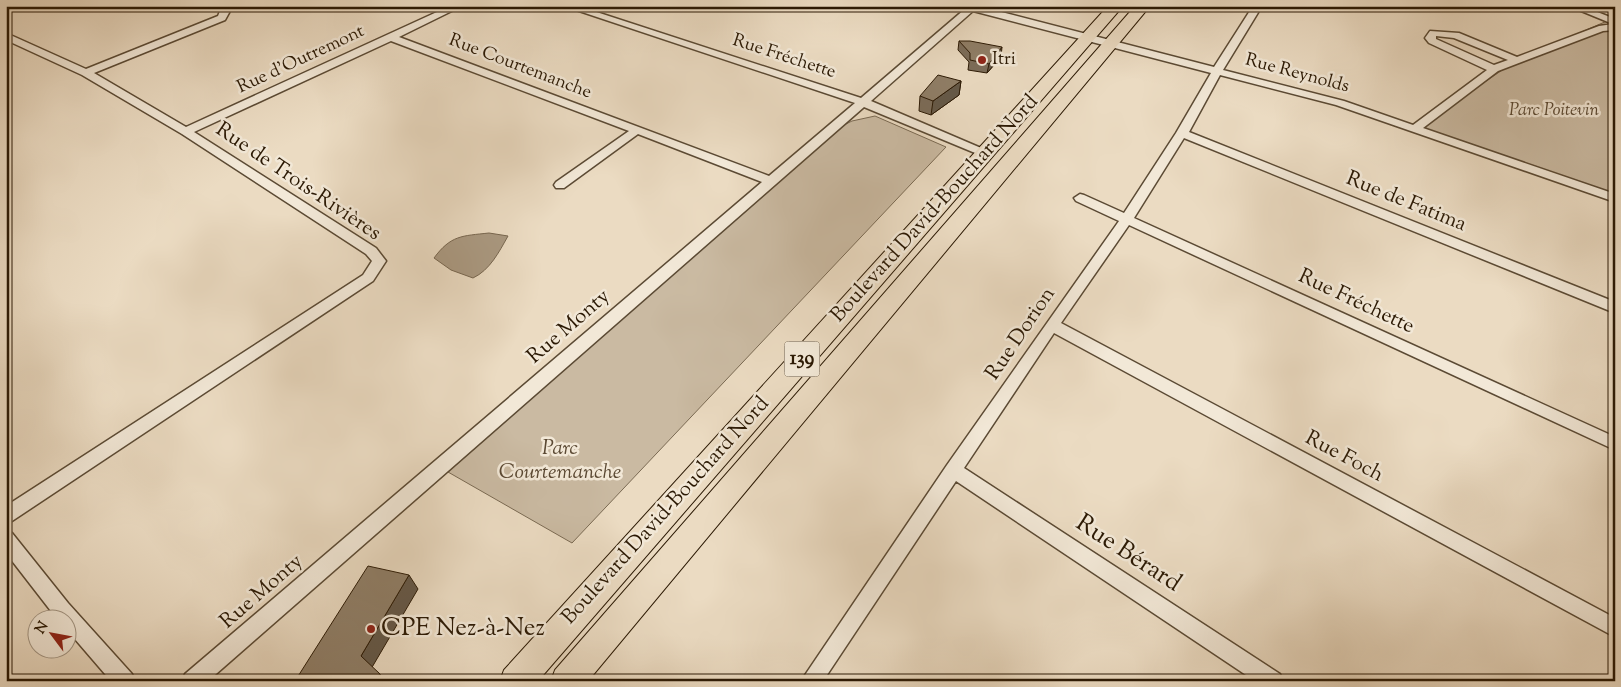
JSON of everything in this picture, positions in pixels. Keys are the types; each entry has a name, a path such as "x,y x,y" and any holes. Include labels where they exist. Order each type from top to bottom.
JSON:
{"highway":[{"name":"Boulevard David-Bouchard Nord","path":"567,681 1100,40 1116,6"},
{"name":"Boulevard David-Bouchard Nord","path":"516,681 984,153 1100,40 1143,6"}],"street":[{"path":"86,73 222,18 225,11 222,6"},
{"name":"Rue d'Outremont","path":"186,132 458,6"},
{"name":"Rue Fréchette","path":"568,6 863,102 984,153"},
{"name":"Rue Dorion","path":"811,681 953,470 1126,220 1182,133 1217,71 1258,6"},
{"path":"1573,6 1615,22"},
{"name":"Rue Monty","path":"192,681 772,181 970,7"},
{"name":"Rue Reynolds","path":"970,7 1340,103 1615,198"},
{"path":"1416,128 1494,69 1602,28 1615,27"},
{"path":"1494,69 1432,41 1430,38 1433,33 1456,36 1517,60"},
{"name":"Rue de Trois-Rivières","path":"6,36 86,73 186,132 370,251 379,261 368,278 6,516"},
{"name":"Rue Courtemanche","path":"391,37 772,181"},
{"path":"560,185 637,130"},
{"name":"Rue de Fatima","path":"1182,133 1615,308"},
{"name":"Rue Fréchette","path":"1080,198 1615,444"},
{"name":"Rue Foch","path":"1052,326 1615,628"},
{"name":"Rue Bérard","path":"953,470 1273,681"},
{"path":"6,539 61,609 125,681"}],"green space":[{"name":"Parc Poitevin","path":"1607,21 1615,21 1615,196 1417,128 1517,60"},
{"name":"Parc Courtemanche","path":"875,116 946,147 572,543 448,472 838,128 852,121"}],"shaded area":[{"path":"489,233 508,236 489,265 473,278 451,270 434,258 446,245 458,238"}],"building":[{"path":"959,41 970,41 1002,47 989,64 970,60 970,53"},
{"path":"938,75 961,81 933,101 920,96"},
{"path":"368,566 409,575 361,656 380,674 372,681 295,681"}],"place":[{"name":"Itri","path":"982,60"},
{"name":"CPE Nez-à-Nez","path":"371,629"}]}
